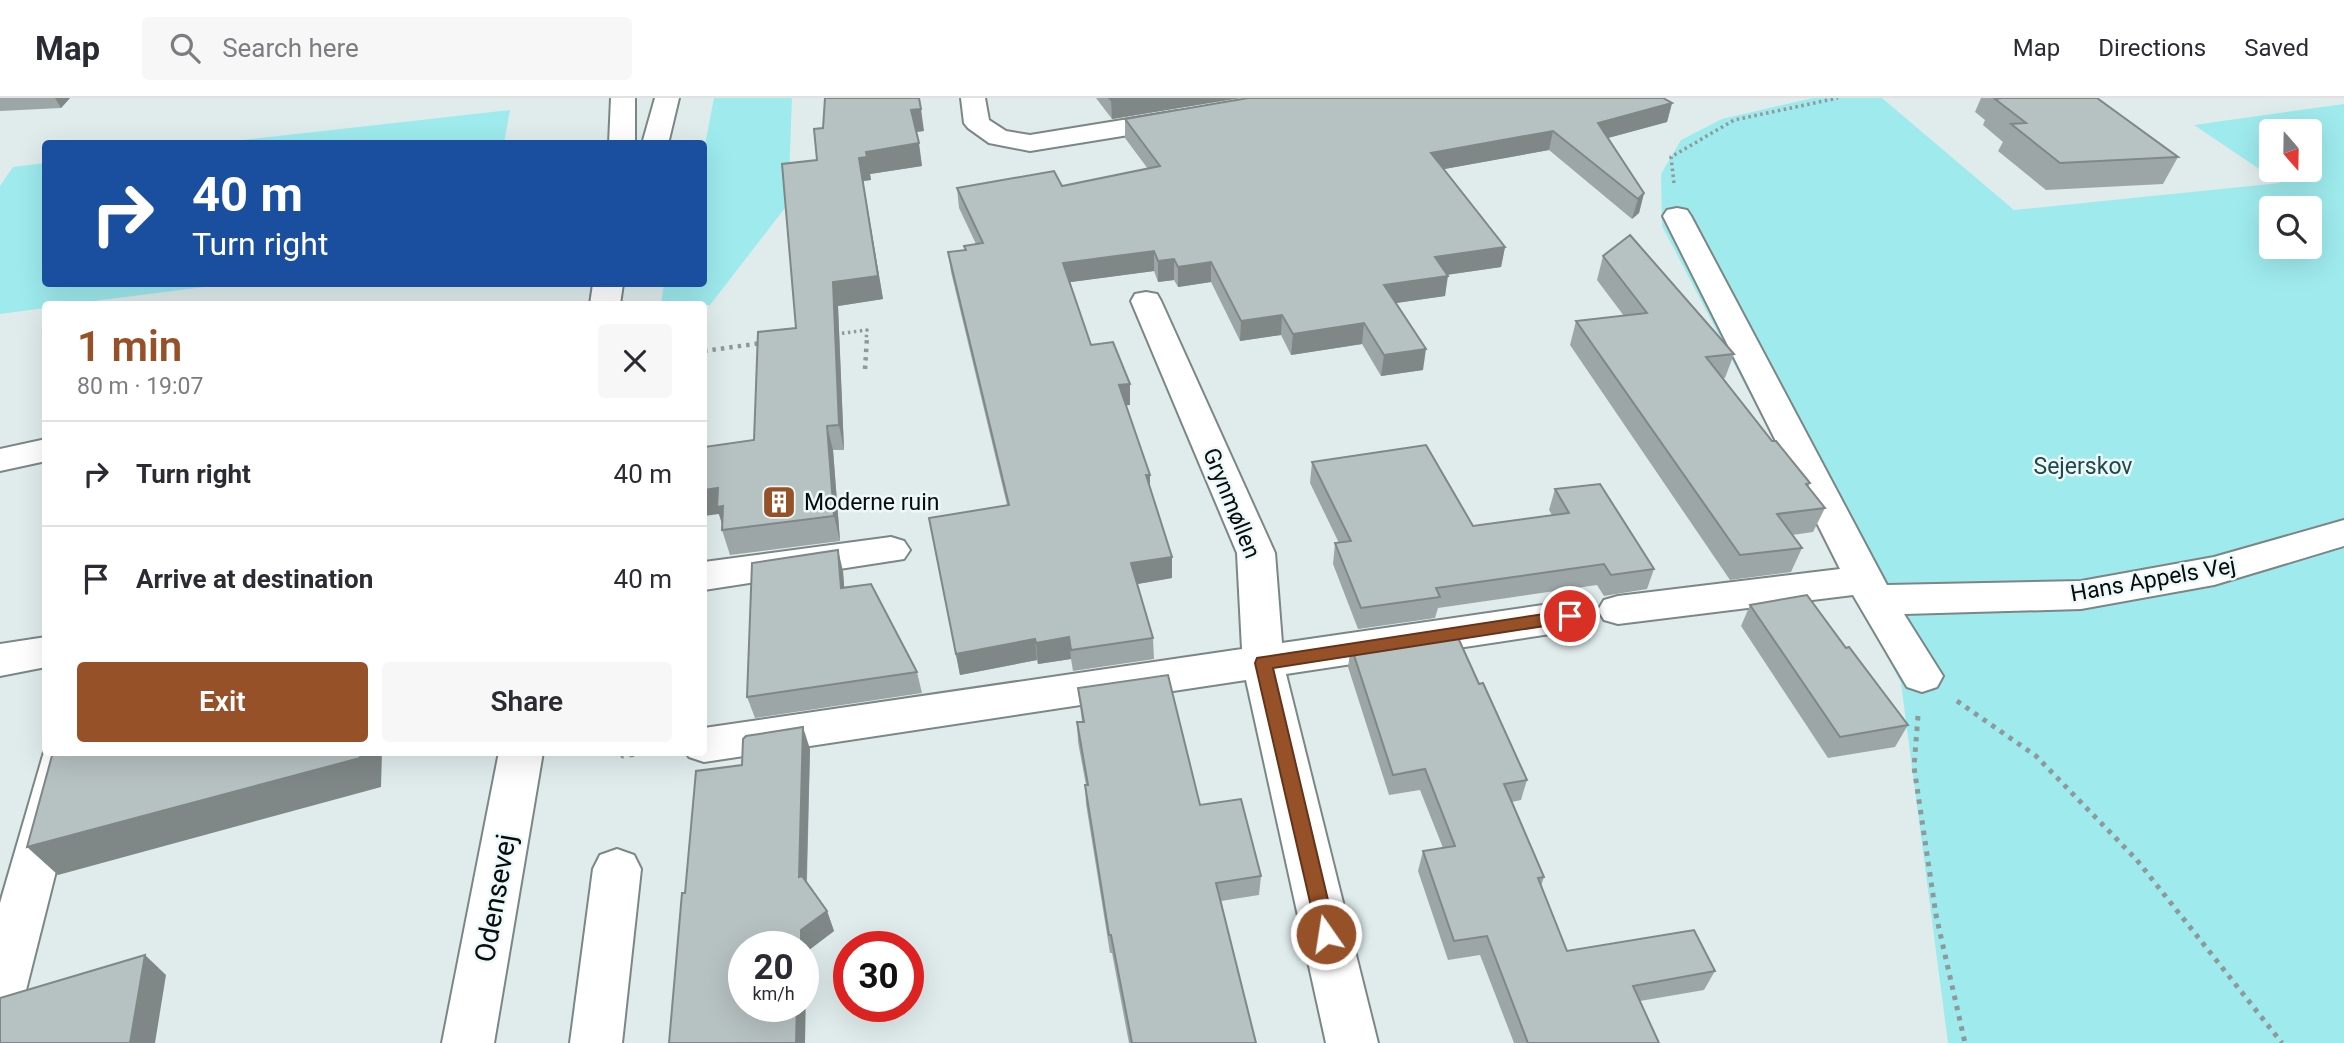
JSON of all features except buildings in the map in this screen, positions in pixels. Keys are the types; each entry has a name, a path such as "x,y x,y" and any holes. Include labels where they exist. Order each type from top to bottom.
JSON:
{"street":[{"path":"622,140 623,98"},
{"path":"973,98 977,123 998,137 1030,143 1208,114"},
{"path":"656,140 662,103"},
{"path":"1677,216 1870,590 1922,676"},
{"name":"Grynmøllen","path":"1146,301 1256,552 1263,663 1352,1043"},
{"path":"0,460 42,451"},
{"name":"Hans Appels Vej","path":"1618,610 1870,590 2081,595 2214,571 2344,533"},
{"path":"707,576 891,550"},
{"path":"707,745 1570,616"},
{"path":"0,660 42,653"},
{"path":"0,993 63,756"},
{"name":"Odensevej","path":"468,1043 520,756"},
{"path":"596,1043 617,869"}],"path":[{"path":"1677,216 1671,157 1734,120 1838,98"},
{"path":"826,335 867,330 865,369"},
{"path":"707,351 772,342"},
{"path":"1922,676 1914,767 1936,915 1965,1043"},
{"path":"1922,676 2036,756 2136,859 2282,1043"}],"green space":[{"path":"714,98 792,98 788,204 710,305 707,305 707,301 661,301 664,287 707,287 706,140"},
{"name":"Sejerskov","path":"1813,98 1882,98 2014,210 2279,182 2322,182 2322,119 2259,119 2259,169 2194,125 2344,104 2344,1043 1948,1043 1901,683 1662,226 1661,174 1681,140 1722,119"},
{"path":"510,110 505,140 244,140"},
{"path":"42,163 42,287 204,287 94,301 42,301 42,308 0,314 0,186 13,167"}],"place":[{"name":"Moderne ruin","path":"779,502"}],"route":[{"path":"1326,934 1263,663 1570,616"}]}
